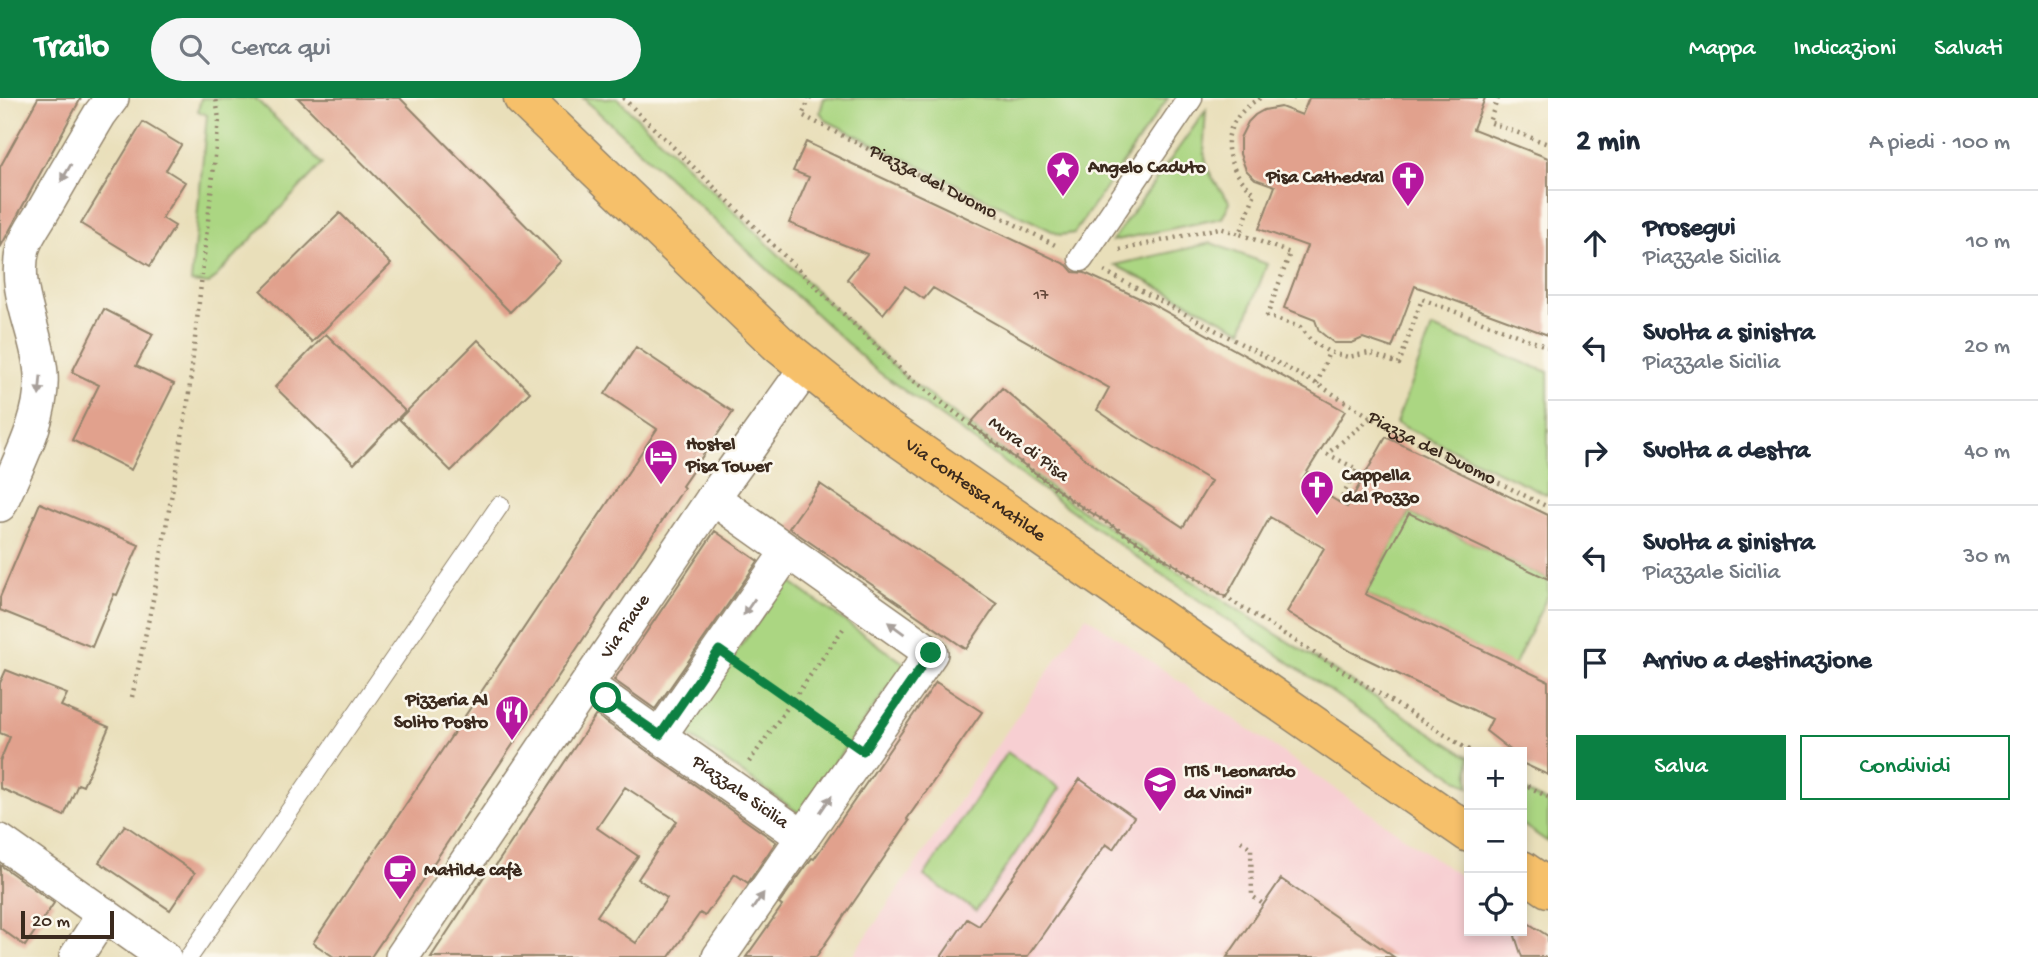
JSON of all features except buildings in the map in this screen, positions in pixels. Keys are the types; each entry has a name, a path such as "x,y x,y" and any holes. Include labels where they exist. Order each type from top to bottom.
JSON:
{"main road":[{"name":"Via Contessa Matilde","path":"523,98 806,368 925,457 1464,830"},
{"path":"1526,873 1548,888"}],"street":[{"path":"1081,259 1190,98"},
{"path":"0,505 27,441 41,384 38,358 21,290 20,271 24,245 99,103"},
{"name":"Via Piave","path":"401,957 713,498 806,368"},
{"name":"Piazzale Sicilia","path":"587,685 803,836 931,653 713,498"},
{"path":"660,735 788,551"},
{"path":"719,957 803,836"},
{"path":"0,841 164,957"},
{"path":"76,957 104,914"}],"lane":[{"path":"189,957 500,505"}],"path":[{"path":"132,697 155,595 188,402 219,120 216,98"},
{"name":"Mura di Pisa","path":"623,98 906,375 1071,500 1464,747"},
{"name":"Piazza del Duomo","path":"810,98 802,115 1317,384 1371,418 1548,507"},
{"path":"1240,234 1255,193 1241,181 1230,162 1227,143 1239,113 1260,98"},
{"path":"1498,98 1489,122 1548,144"},
{"path":"1081,259 1219,228 1290,253 1267,316 1300,327 1312,342 1329,352 1348,356 1369,353 1399,364 1422,299 1548,347"},
{"path":"1317,384 1329,352"},
{"path":"1339,503 1357,469 1327,454 1371,418"},
{"path":"732,786 861,603"},
{"path":"719,650 863,751"},
{"path":"1527,786 1548,797"},
{"path":"1241,841 1251,848 1252,897 1263,904"}],"shaded area":[{"name":"ITIS \"Leonardo da Vinci\"","path":"1086,616 1464,879 1464,936 1527,936 1527,921 1548,936 1548,957 852,957"}],"green space":[{"path":"201,98 255,98 322,164 209,284 191,282 207,115 198,111"},
{"path":"583,98 617,98 904,376 1069,502 1464,754 1464,784 1145,563 877,371"},
{"path":"824,98 1168,98 1074,233 1060,235 827,121 820,112"},
{"path":"1206,110 1204,149 1208,169 1230,202 1222,218 1112,241"},
{"path":"1211,243 1267,264 1242,330 1115,265"},
{"path":"1432,328 1548,372 1548,495 1396,423"},
{"path":"1409,513 1548,579 1548,595 1514,666 1365,594"},
{"path":"787,580 905,664 799,813 681,730"},
{"path":"1007,752 1060,788 976,911 924,876"},
{"path":"1527,792 1548,803 1548,842 1527,827"}],"place":[{"name":"Angelo Caduto","path":"1063,198"},
{"name":"Pisa Cathedral","path":"1408,208"},
{"name":"Hostel Pisa Tower","path":"661,486"},
{"name":"Cappella dal Pozzo","path":"1317,517"},
{"name":"Pizzeria Al Solito Posto","path":"512,742"},
{"name":"ITIS \"Leonardo da Vinci\"","path":"1160,813"},
{"name":"Matilde cafè","path":"400,901"}],"route":[{"path":"606,698 660,735 719,650 863,751 931,653"}]}
